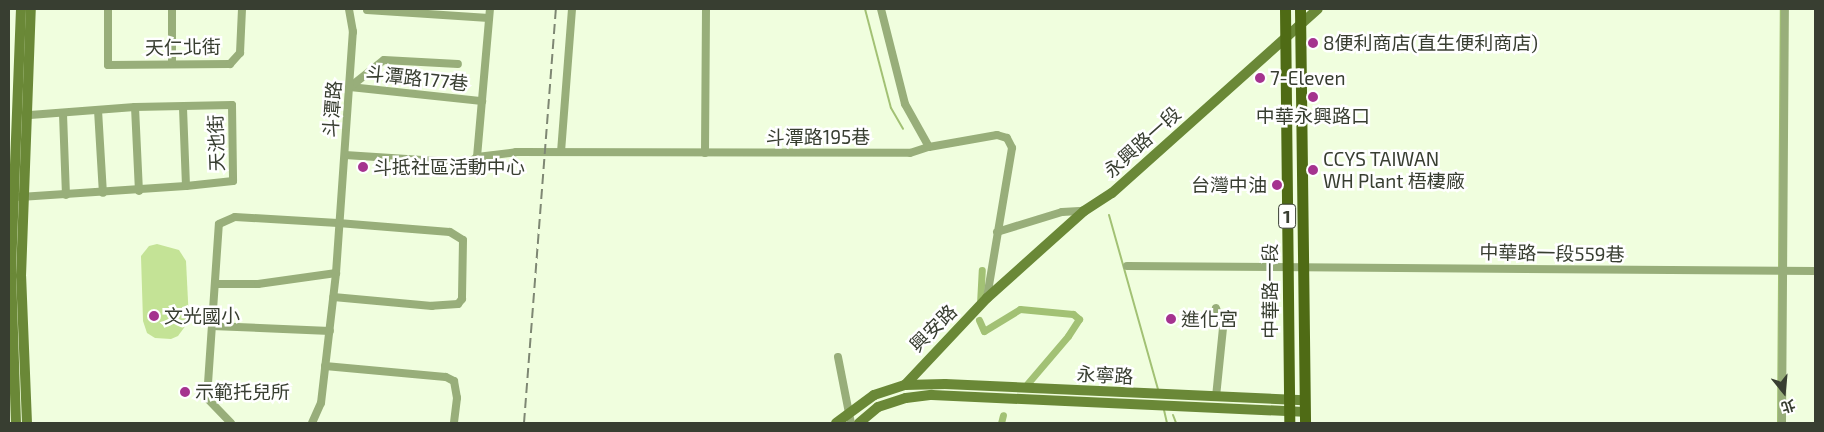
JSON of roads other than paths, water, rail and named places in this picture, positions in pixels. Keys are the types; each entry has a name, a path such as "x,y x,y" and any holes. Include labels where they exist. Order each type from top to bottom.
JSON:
{"main road":[{"name":"中華路一段","path":"1285,9 1289,418"},
{"name":"中華路一段","path":"1300,9 1304,412"}],"street":[{"path":"16,423 11,269 21,9"},
{"path":"27,423 21,276 30,115 31,9"},
{"name":"天仁北街","path":"108,9 108,65 230,64 240,53 242,9"},
{"path":"172,9 172,64"},
{"path":"476,157 490,9"},
{"path":"561,152 572,9"},
{"path":"705,153 706,9"},
{"path":"882,9 905,104 929,147"},
{"name":"永興路一段","path":"987,298 1084,211 1112,192 1318,9"},
{"path":"1782,423 1785,9"},
{"name":"斗潭路","path":"312,423 321,402 336,273 338,223 345,155 353,32 350,11 368,10 489,18"},
{"path":"350,87 384,60 458,64"},
{"name":"斗潭路177巷","path":"350,87 482,101"},
{"name":"天池街","path":"13,198 140,191 233,181 232,105 134,107 63,114 30,115"},
{"path":"134,107 140,191"},
{"name":"天池街","path":"182,107 186,186"},
{"path":"98,110 103,193"},
{"path":"63,114 66,195"},
{"name":"斗潭路195巷","path":"345,155 468,163 476,157 561,152 910,153 929,147 990,136 1007,138 1012,148 997,232"},
{"path":"987,298 997,232 1062,212 1084,211"},
{"path":"231,423 207,398 219,224 226,219 338,223 450,232 460,236 465,245 462,298 458,304 450,307 333,297"},
{"name":"中華路一段559巷","path":"1127,266 1815,271"},
{"path":"216,284 258,284 336,273"},
{"name":"興安路","path":"836,423 849,418 874,395 905,385 987,298"},
{"path":"1216,308 1223,328 1216,397"},
{"path":"212,326 330,331"},
{"path":"838,358 849,418"},
{"path":"326,366 446,377 454,381 457,398 454,423"},
{"path":"859,423 878,407 906,398 905,385"},
{"name":"永寧路","path":"905,385 1002,386 1288,400 1304,412"},
{"name":"永寧路","path":"906,398 1002,396 1289,418 1304,412"}],"waterway":[{"path":"865,9 891,108 903,129"},
{"path":"1779,268 1781,9"},
{"path":"1109,215 1158,389"},
{"path":"980,304 982,270"},
{"path":"1778,423 1779,273"},
{"path":"979,320 984,331 1020,309 1073,314 1079,319 1068,336 1027,384"},
{"path":"1164,410 1167,423"},
{"path":"1001,423 1003,415"},
{"path":"1173,415 1176,423"}],"railway":[{"path":"524,423 556,9"}],"place":[{"name":"8便利商店(直生便利商店)","path":"1313,43"},
{"name":"7-Eleven","path":"1260,78"},
{"name":"中華永興路口","path":"1313,97"},
{"name":"斗抵社區活動中心","path":"363,167"},
{"name":"CCYS TAIWAN WH Plant 梧棲廠","path":"1313,170"},
{"name":"台灣中油","path":"1277,185"},
{"name":"文光國小","path":"154,316"},
{"name":"進化宮","path":"1171,319"},
{"name":"示範托兒所","path":"185,392"}]}
